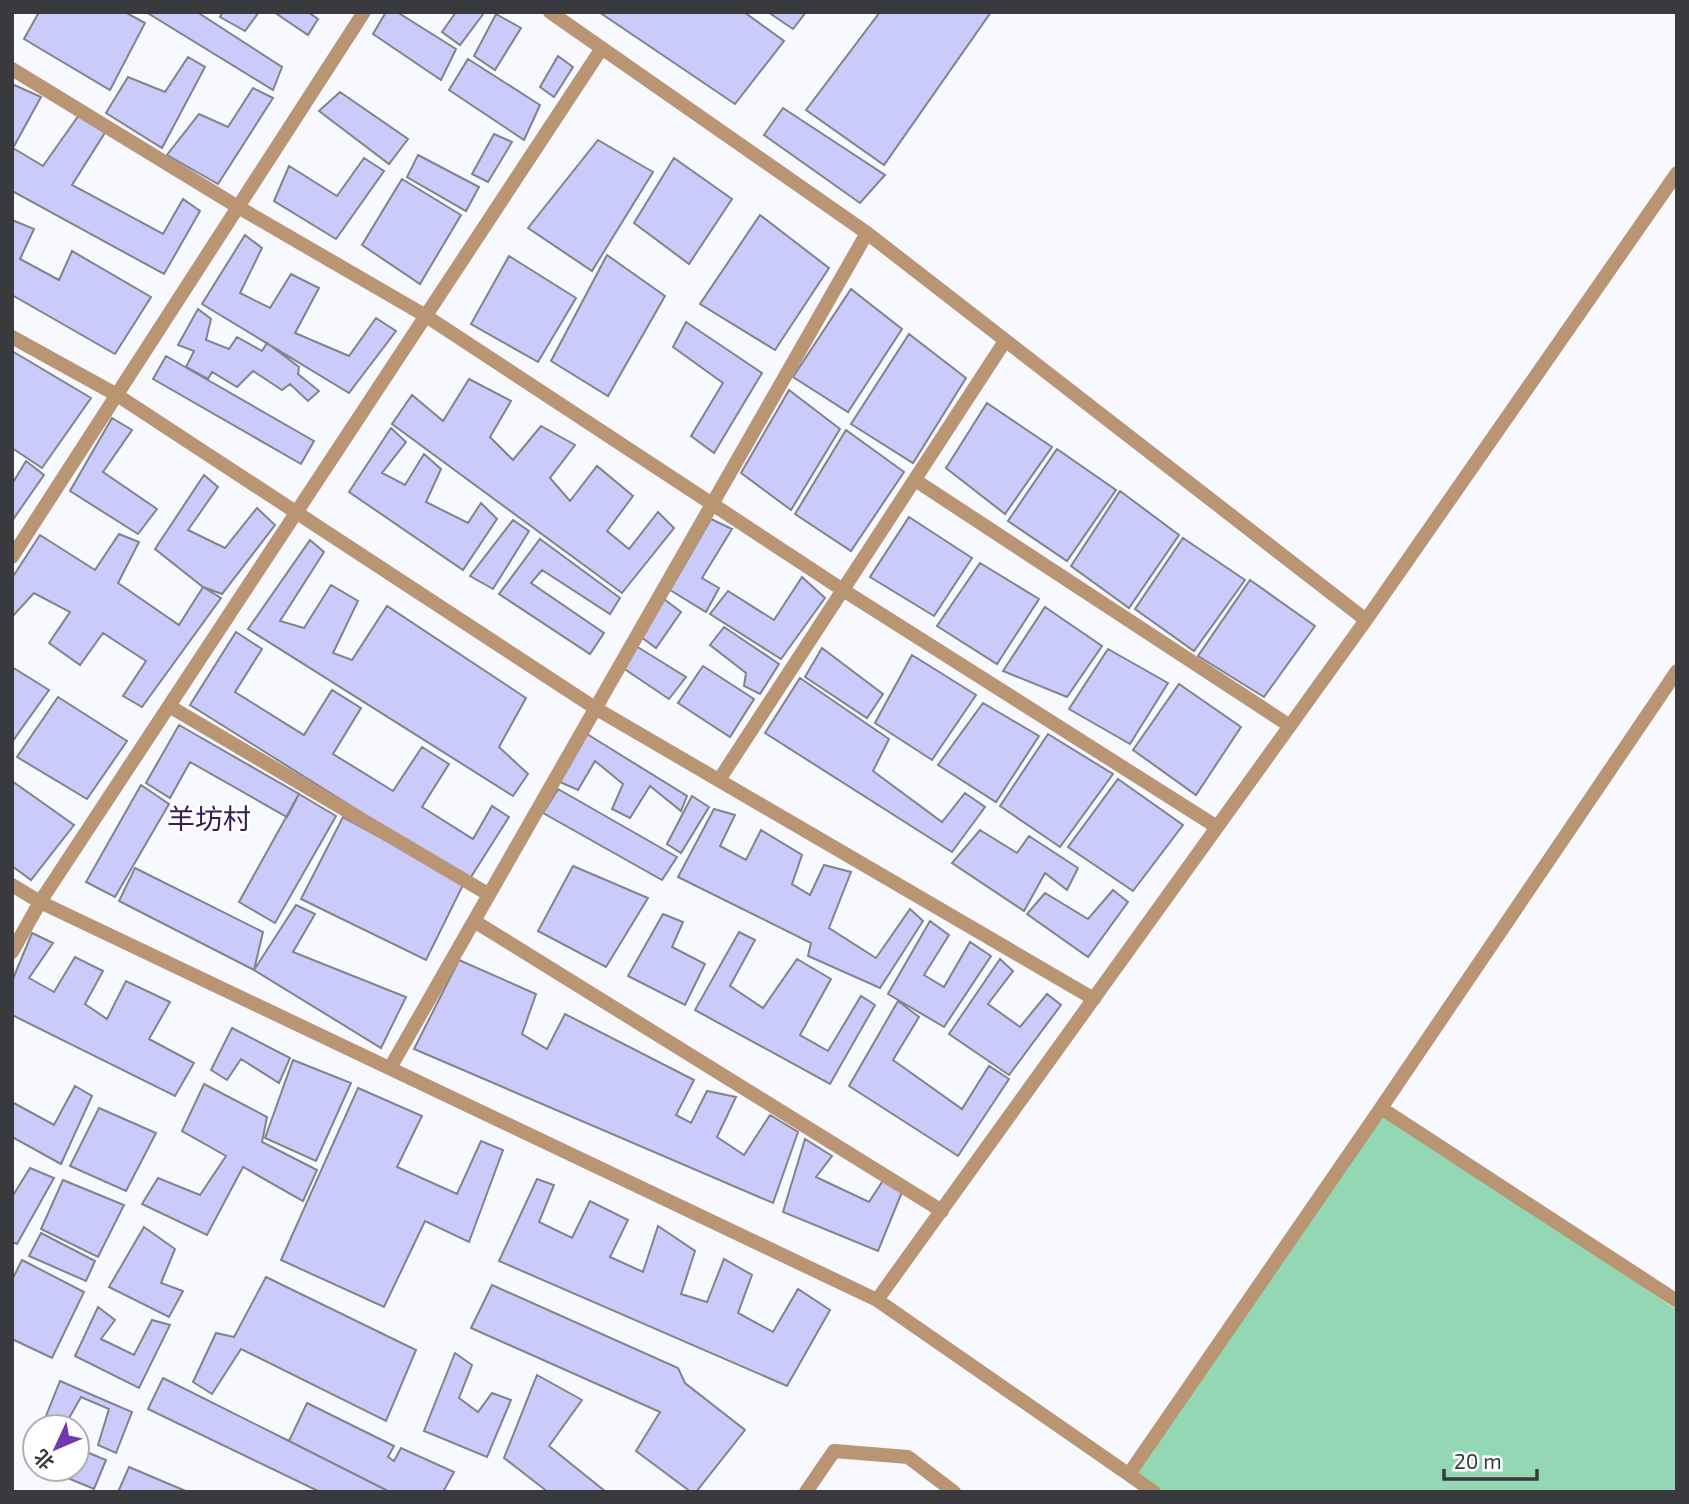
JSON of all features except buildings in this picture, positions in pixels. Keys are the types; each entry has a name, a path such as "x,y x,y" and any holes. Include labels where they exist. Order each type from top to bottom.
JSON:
{"street":[{"path":"12,556 364,12"},
{"path":"550,12 867,233 1366,620"},
{"path":"12,952 40,902 602,48"},
{"path":"12,69 238,207 426,316 843,590 1217,827"},
{"path":"877,1300 1366,620 1677,173"},
{"path":"390,1068 867,233"},
{"path":"12,337 117,395 595,708 1094,999"},
{"path":"719,780 1006,341"},
{"path":"915,480 1290,726"},
{"path":"1129,1474 1677,671"},
{"path":"169,706 488,894"},
{"path":"12,885 40,902 877,1300 1154,1492"},
{"path":"474,921 942,1210"},
{"path":"1381,1108 1677,1301"},
{"path":"806,1492 834,1451 908,1457 954,1492"}],"green space":[{"path":"1381,1108 1677,1310 1677,1492 1154,1492 1129,1474"}],"district":[{"name":"羊坊村","path":"209,818"}]}
